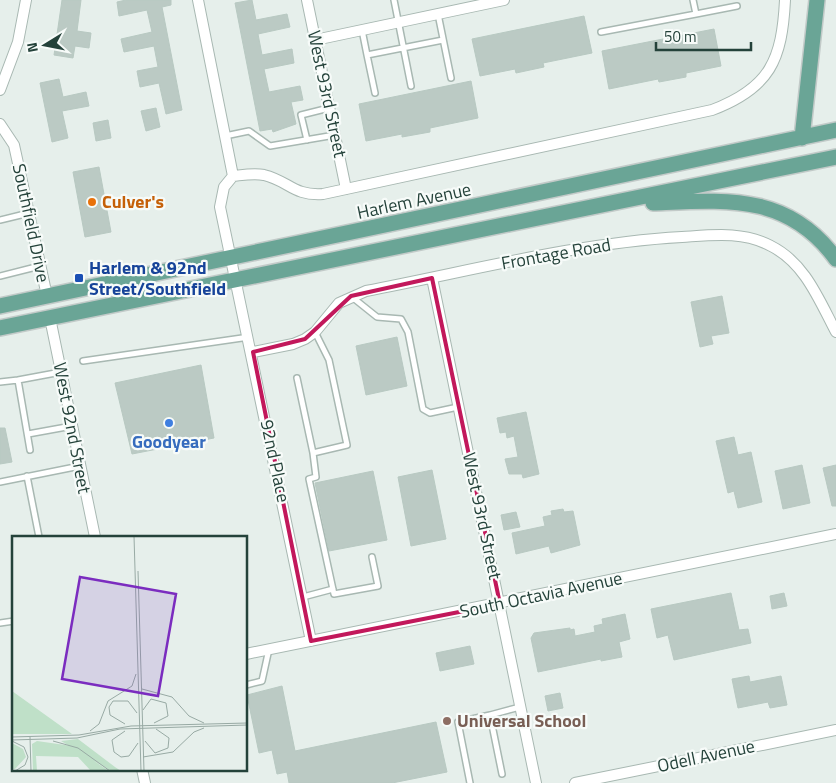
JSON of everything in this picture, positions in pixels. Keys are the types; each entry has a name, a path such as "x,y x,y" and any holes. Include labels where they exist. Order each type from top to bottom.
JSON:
{"main road":[{"path":"802,138 817,0"},
{"name":"Harlem Avenue","path":"0,306 836,130"},
{"path":"0,328 236,282 836,157"},
{"path":"612,204 724,200 749,203 795,219 826,246 836,259"}],"street":[{"path":"0,90 18,42 26,0"},
{"path":"198,0 233,176 264,175 297,192 309,195 346,189 712,110 733,102 750,91 773,64 781,47 786,0"},
{"name":"West 93rd Street","path":"307,0 346,189"},
{"path":"315,40 503,0"},
{"name":"Southfield Drive","path":"0,124 14,145 47,296"},
{"name":"92nd Place","path":"233,176 224,186 220,207 230,258 253,352 311,641"},
{"name":"Frontage Road","path":"253,352 293,344 314,332 339,303 351,296 593,246 670,238 739,235 758,240 788,257 810,283 836,332"},
{"name":"West 93rd Street","path":"432,278 536,783"},
{"name":"West 92nd Street","path":"50,318 94,536"},
{"name":"South Octavia Avenue","path":"248,654 500,604 836,534"},
{"name":"Odell Avenue","path":"575,783 836,730"},
{"path":"142,770 145,783"}],"lane":[{"path":"394,0 411,86"},
{"path":"693,0 696,14"},
{"path":"601,32 737,6"},
{"path":"438,14 451,78"},
{"path":"362,30 374,93"},
{"path":"367,55 443,40"},
{"path":"307,140 302,115 330,108"},
{"path":"225,136 249,131 270,146 335,135"},
{"path":"0,220 30,212"},
{"path":"0,276 40,266"},
{"path":"351,296 378,317 402,319 408,332 423,409 430,413 459,407"},
{"path":"313,453 347,445 329,360 314,332"},
{"path":"83,361 249,336"},
{"path":"0,382 61,372"},
{"path":"297,378 313,453 316,477 308,480 334,594 378,586 372,557"},
{"path":"18,380 30,450"},
{"path":"28,434 72,426"},
{"path":"0,482 80,466"},
{"path":"27,476 39,536"},
{"path":"302,597 333,589"},
{"path":"248,684 262,681 270,649"},
{"path":"470,783 458,722 521,707"},
{"path":"490,715 502,774"}],"highlighted area":[{"path":"432,278 500,604 311,641 253,352 305,339 351,296"}],"building":[{"path":"62,0 81,0 77,31 91,33 89,48 75,46 73,58 54,55"},
{"path":"126,0 171,0 171,5 162,7 182,110 166,114 159,83 140,87 137,71 158,67 154,46 124,52 121,39 152,32 147,10 119,16 117,2"},
{"path":"252,0 256,20 287,14 290,27 258,34 262,55 292,49 294,63 264,69 269,92 300,86 303,100 291,102 296,124 273,132 272,129 260,131 235,3"},
{"path":"584,16 592,53 543,63 544,67 516,73 515,69 480,76 472,39"},
{"path":"714,29 721,66 686,73 686,77 659,82 658,79 609,89 602,51"},
{"path":"59,79 63,97 86,92 89,106 62,111 68,138 52,142 40,83"},
{"path":"471,81 478,118 430,128 430,132 402,137 402,134 366,141 359,104"},
{"path":"156,108 160,127 146,131 141,111"},
{"path":"108,120 111,138 96,141 93,123"},
{"name":"Culver's","path":"99,167 111,232 85,237 73,172"},
{"path":"722,296 729,333 711,336 713,344 700,347 691,302"},
{"path":"397,337 407,386 366,395 356,346"},
{"name":"Goodyear","path":"201,365 214,438 132,454 115,383"},
{"path":"526,412 539,474 523,478 522,474 509,474 505,459 518,457 514,436 507,438 506,432 500,433 497,418"},
{"path":"0,428 5,428 12,462 0,464"},
{"path":"734,437 738,455 751,452 762,502 738,508 734,491 728,493 716,441"},
{"path":"802,465 810,503 783,509 775,471"},
{"path":"836,465 836,506 832,506 823,468"},
{"path":"432,470 446,539 411,546 398,477"},
{"path":"373,471 387,540 329,551 315,483"},
{"path":"563,509 564,512 573,511 580,545 551,553 549,546 516,554 512,533 545,526 543,517 552,515 551,511"},
{"path":"516,512 520,527 504,530 501,515"},
{"path":"731,593 739,630 748,629 751,643 674,660 668,635 657,638 651,609"},
{"path":"784,593 787,606 772,609 770,596"},
{"path":"625,614 630,639 619,642 622,657 601,661 601,659 538,672 531,638 534,633 570,628 570,630 574,629 575,636 595,632 594,626 603,624 602,619"},
{"path":"470,646 474,664 440,671 436,653"},
{"path":"749,676 750,682 781,676 787,705 770,708 768,702 738,708 732,679"},
{"path":"282,686 295,751 436,722 447,772 392,783 289,783 287,772 277,774 272,750 259,753 248,695"},
{"path":"560,693 563,708 548,711 545,696"}],"place":[{"name":"Culver's","path":"92,202"},
{"name":"Harlem & 92nd Street/Southfield","path":"79,278"},
{"name":"Goodyear","path":"169,423"},
{"name":"Universal School","path":"447,721"}]}
